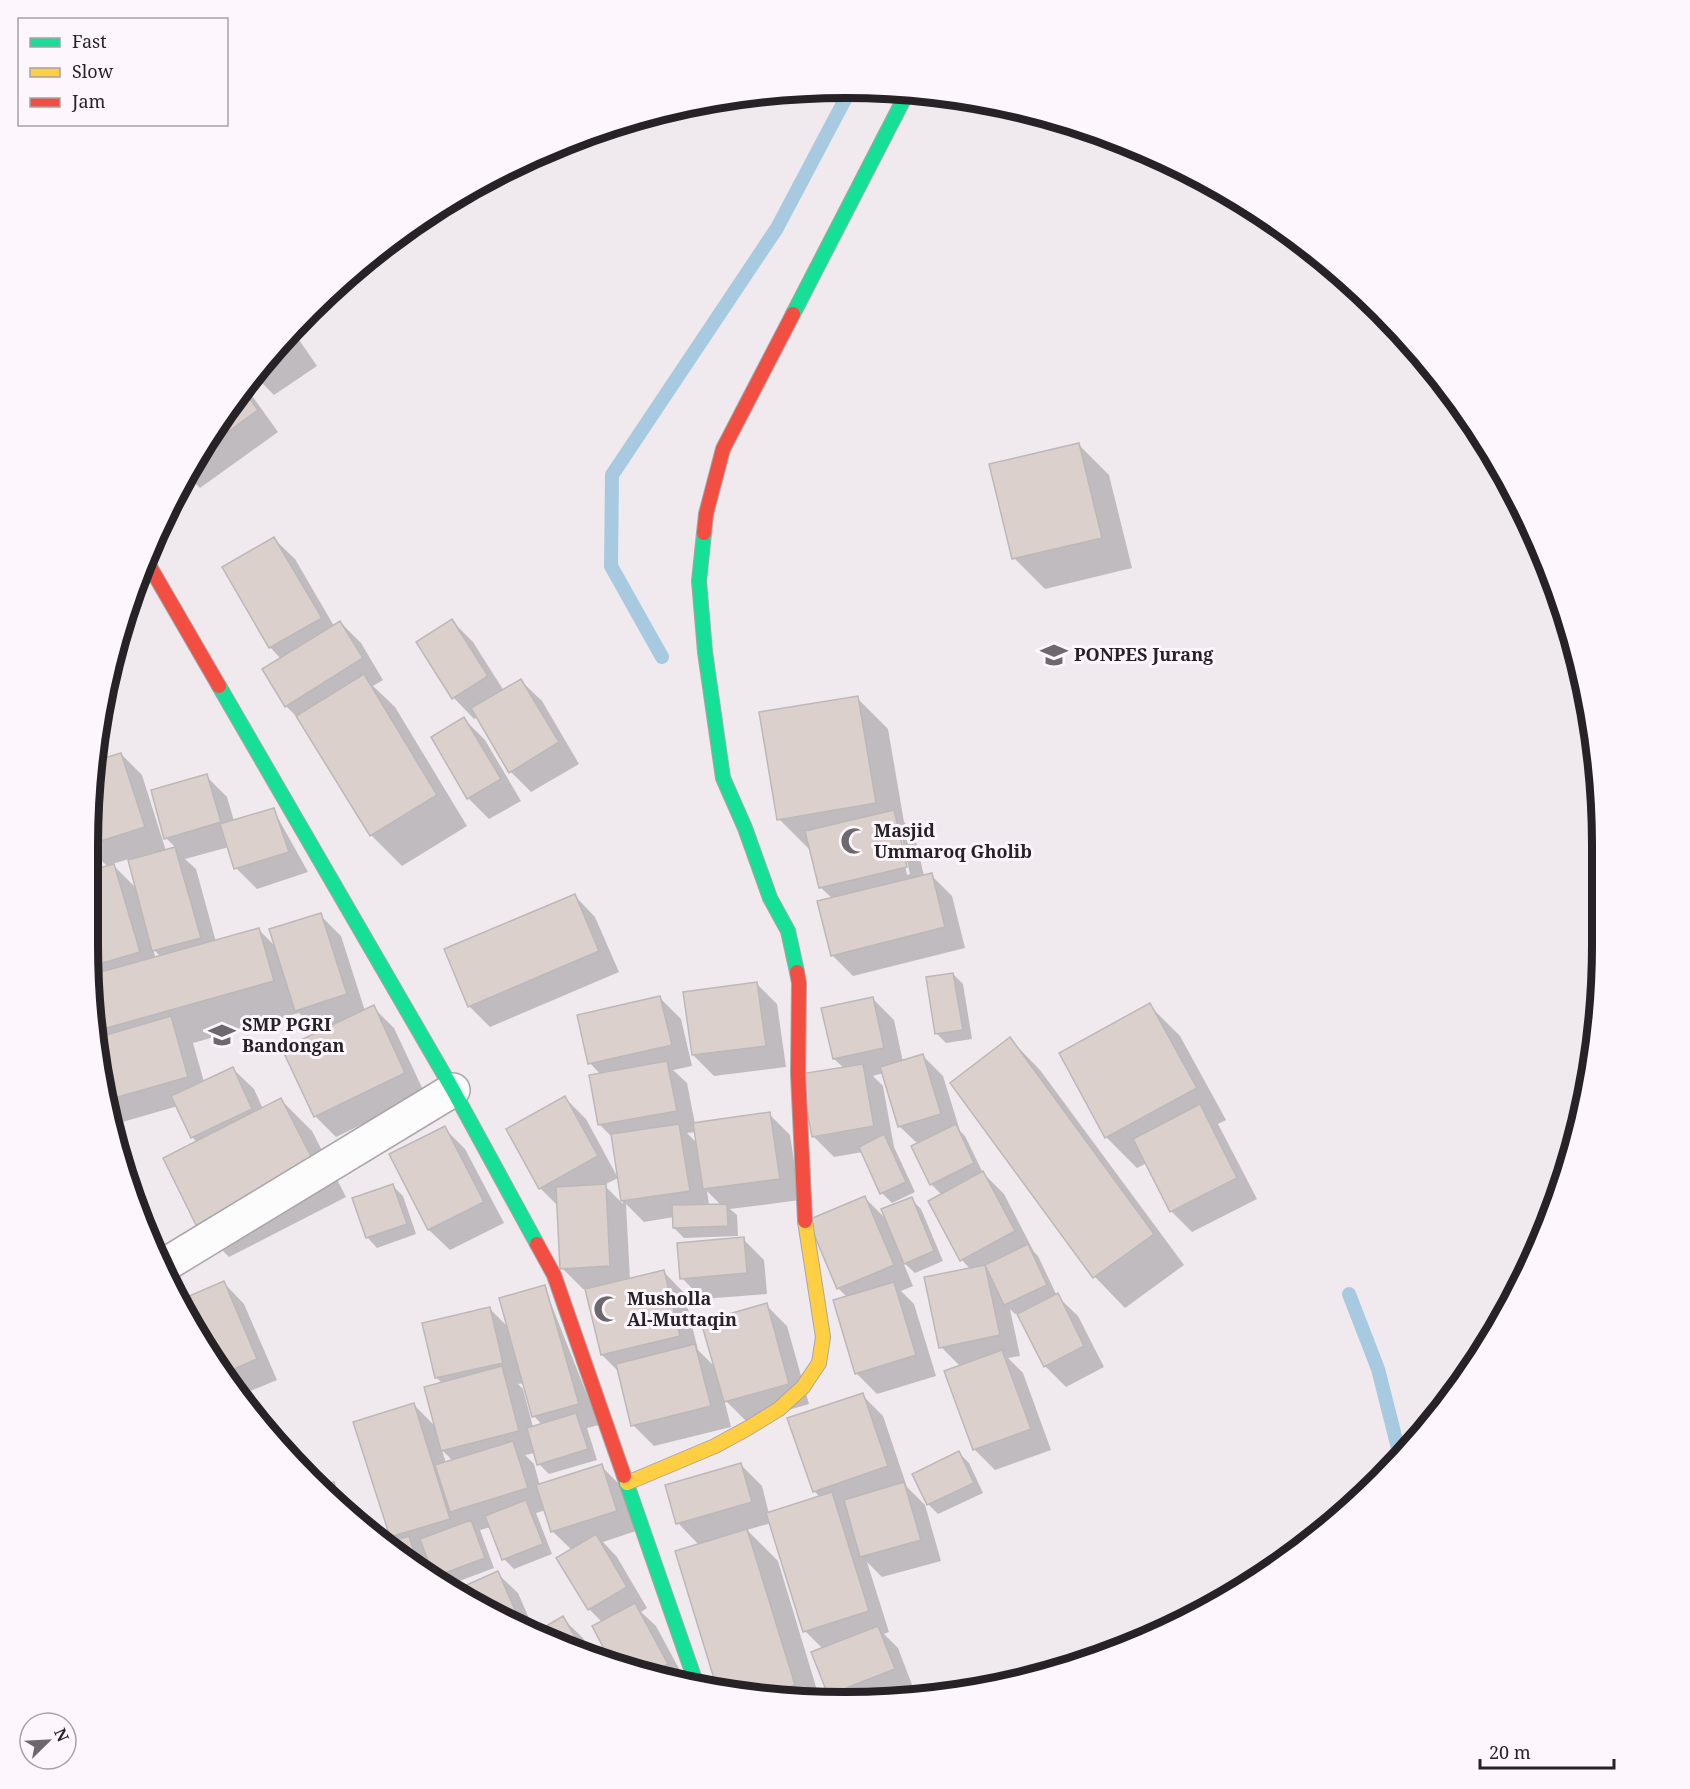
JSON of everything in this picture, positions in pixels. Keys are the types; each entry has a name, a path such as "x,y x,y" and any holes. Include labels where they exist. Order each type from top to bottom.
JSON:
{"street":[{"path":"627,1483 727,1440 786,1406 809,1382 823,1356 823,1337 803,1211 798,1074 799,983 788,931 770,898 745,828 723,778 705,652 699,581 706,514 723,449 903,100"},
{"path":"151,568 453,1090 554,1275 694,1676"},
{"path":"169,1262 453,1090"}],"building":[{"path":"294,340 297,344 280,356"},
{"path":"248,396 258,410 217,440"},
{"path":"1079,443 1102,538 1012,559 989,464"},
{"path":"274,537 322,618 269,648 222,567"},
{"path":"452,619 488,676 452,699 416,642"},
{"path":"340,621 363,658 285,707 262,669"},
{"path":"364,674 437,795 370,836 296,716"},
{"path":"521,679 559,742 509,773 471,708"},
{"path":"858,696 876,803 777,820 759,712"},
{"path":"464,717 501,779 467,799 431,737"},
{"path":"121,753 145,827 98,842 99,796 103,758"},
{"path":"207,774 221,822 164,839 151,790"},
{"path":"274,808 289,852 234,869 220,824"},
{"path":"894,810 907,867 819,888 805,831"},
{"path":"175,847 201,938 152,951 128,860"},
{"path":"114,864 140,952 98,964 98,944 98,868"},
{"path":"932,873 945,927 831,956 817,901"},
{"path":"575,894 599,951 468,1007 444,949"},
{"path":"321,913 347,994 295,1011 269,929"},
{"path":"259,928 274,981 103,1029 99,973"},
{"path":"953,973 963,1030 935,1034 926,977"},
{"path":"757,982 766,1046 692,1055 683,992"},
{"path":"660,996 672,1045 588,1064 577,1015"},
{"path":"873,997 884,1048 833,1059 821,1008"},
{"path":"1150,1003 1197,1088 1105,1138 1059,1053"},
{"path":"374,1005 405,1073 314,1117 282,1049"},
{"path":"171,1016 188,1077 114,1098 103,1036"},
{"path":"1010,1037 1154,1234 1093,1278 950,1083"},
{"path":"923,1054 941,1114 898,1127 880,1067"},
{"path":"667,1061 677,1111 598,1125 589,1075"},
{"path":"863,1064 874,1126 812,1137 800,1074"},
{"path":"233,1067 252,1109 191,1138 171,1096"},
{"path":"565,1096 598,1156 539,1189 506,1129"},
{"path":"281,1098 316,1166 197,1227 163,1158"},
{"path":"1200,1104 1237,1178 1170,1212 1133,1139"},
{"path":"770,1112 780,1179 703,1189 693,1123"},
{"path":"679,1124 690,1191 621,1201 611,1134"},
{"path":"956,1124 974,1163 930,1185 911,1146"},
{"path":"445,1126 484,1202 428,1230 389,1154"},
{"path":"884,1134 906,1182 880,1194 859,1147"},
{"path":"983,1171 1015,1231 960,1261 928,1201"},
{"path":"393,1184 407,1224 366,1238 352,1198"},
{"path":"606,1184 610,1266 560,1269 556,1187"},
{"path":"865,1196 894,1265 837,1289 808,1220"},
{"path":"912,1197 934,1251 904,1264 881,1209"},
{"path":"727,1204 728,1226 673,1228 672,1205"},
{"path":"744,1237 747,1273 680,1279 677,1243"},
{"path":"1028,1244 1047,1285 1004,1305 985,1265"},
{"path":"985,1265 1000,1335 939,1348 924,1277"},
{"path":"664,1270 680,1336 601,1355 585,1289"},
{"path":"224,1281 257,1359 231,1370 187,1297"},
{"path":"894,1282 916,1355 855,1374 833,1300"},
{"path":"545,1285 579,1404 532,1417 499,1298"},
{"path":"1058,1293 1084,1346 1044,1367 1017,1314"},
{"path":"767,1303 789,1384 724,1402 701,1322"},
{"path":"490,1307 503,1363 435,1378 422,1323"},
{"path":"695,1344 711,1406 631,1426 616,1364"},
{"path":"1002,1350 1031,1429 973,1450 944,1371"},
{"path":"502,1366 519,1431 441,1451 424,1387"},
{"path":"863,1393 888,1466 813,1492 787,1418"},
{"path":"414,1403 450,1519 390,1537 353,1422"},
{"path":"576,1413 588,1449 537,1465 527,1428"},
{"path":"513,1441 528,1488 450,1512 435,1465"},
{"path":"959,1451 974,1483 927,1505 912,1474"},
{"path":"741,1463 752,1502 676,1524 665,1485"},
{"path":"602,1464 617,1511 551,1532 536,1485"},
{"path":"334,1482 336,1492 328,1484"},
{"path":"904,1482 921,1540 860,1557 844,1500"},
{"path":"832,1492 869,1611 803,1632 766,1513"},
{"path":"526,1500 543,1544 502,1560 485,1516"},
{"path":"471,1520 485,1558 443,1574 430,1566 420,1539"},
{"path":"747,1529 795,1685 783,1689 714,1680 675,1551"},
{"path":"596,1534 627,1587 588,1610 556,1558"},
{"path":"409,1536 415,1555 395,1540"},
{"path":"498,1571 517,1616 471,1591 463,1586"},
{"path":"635,1603 668,1664 661,1668 606,1652 592,1626"},
{"path":"563,1616 578,1642 559,1635 543,1628"},
{"path":"878,1626 895,1669 837,1692 827,1691 811,1652"}],"waterway":[{"path":"662,657 611,566 612,475 777,228 846,98"},
{"path":"1349,1294 1378,1369 1398,1447"}],"traffic: fast":[{"path":"793,314 903,100"},
{"path":"704,533 699,581 705,652 723,778 745,828 770,898 788,931 797,972"},
{"path":"219,686 453,1090 537,1244"},
{"path":"624,1476 694,1676"}],"traffic: slow":[{"path":"627,1483 715,1446 779,1409 803,1387 819,1363 823,1337 805,1221"}],"traffic: jam":[{"path":"704,533 706,514 723,449 793,314"},
{"path":"151,568 219,686"},
{"path":"797,972 799,983 798,1074 805,1221"},
{"path":"537,1244 554,1275 624,1476"}],"place":[{"name":"PONPES Jurang","path":"1054,655"},
{"name":"Masjid Ummaroq Gholib","path":"854,841"},
{"name":"SMP PGRI Bandongan","path":"222,1035"},
{"name":"Musholla Al-Muttaqin","path":"607,1309"}]}
